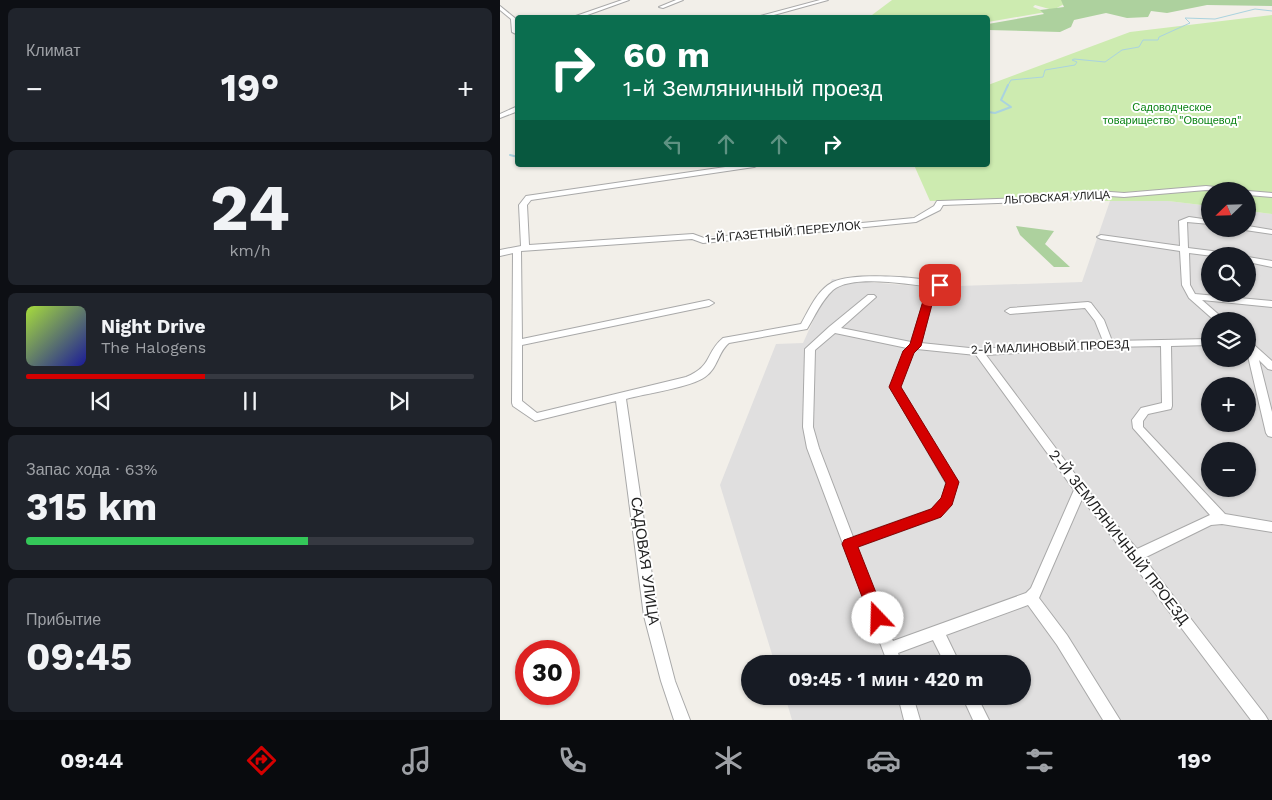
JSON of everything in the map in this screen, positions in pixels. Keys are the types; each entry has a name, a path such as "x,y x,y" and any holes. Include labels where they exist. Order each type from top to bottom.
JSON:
{"street":[{"path":"581,15 627,0"},
{"path":"660,7 681,0"},
{"path":"766,15 815,1 826,0"},
{"path":"510,3 500,7 513,19 515,32"},
{"path":"500,116 515,109"},
{"path":"740,167 529,198 523,205 517,342 517,403 535,417 621,398 701,375 711,365 719,346 726,340 804,327 821,298 836,284 846,281 890,280 940,285 931,291 915,346 909,351 895,387 952,482 948,501 936,513 849,544"},
{"name":"ЛЬГОВСКАЯ УЛИЦА","path":"916,220 937,208 940,203 1027,200 1098,193 1124,195 1201,188"},
{"path":"1256,194 1272,195"},
{"path":"1201,221 1189,219 1183,221 1186,285 1192,296 1211,312"},
{"name":"1-Й ГАЗЕТНЫЙ ПЕРЕУЛОК","path":"500,253 521,249 693,236 703,241 916,220"},
{"path":"1256,229 1272,232"},
{"path":"1101,237 1201,251"},
{"path":"1256,261 1272,264"},
{"path":"1192,296 1272,304"},
{"path":"871,297 810,349 808,427 849,544 892,655"},
{"path":"517,342 709,303"},
{"path":"1010,311 1088,305 1100,320 1109,344"},
{"name":"2-Й МАЛИНОВЫЙ ПРОЕЗД","path":"832,329 915,346 979,352 1109,344 1201,342"},
{"path":"1166,343 1167,406 1145,411 1137,420 1138,428 1222,519"},
{"name":"2-Й ЗЕМЛЯНИЧНЫЙ ПРОЕЗД","path":"979,352 1080,489 1135,556 1260,720"},
{"path":"1256,352 1272,367"},
{"path":"1254,367 1272,432"},
{"name":"САДОВАЯ УЛИЦА","path":"621,398 651,616 668,681 682,720"},
{"path":"890,649 1030,598 1036,592 1080,489"},
{"path":"1135,556 1203,522 1222,519 1272,527"},
{"path":"1030,598 1062,640 1112,720"},
{"path":"937,633 948,655"},
{"path":"908,705 912,720"},
{"path":"974,705 981,720"}],"shaded area":[{"path":"1110,201 1168,201 1201,205 1201,238 1256,238 1256,212 1272,214 1272,720 792,720 788,705 1031,705 1031,655 772,655 720,485 776,344 803,343 832,279 928,287 1082,282"}],"green space":[{"path":"892,0 1062,0 1066,3 1053,10 1035,5 1033,7 1046,12 990,22 990,15 872,15"},
{"path":"1061,0 1272,0 1272,6 1207,5 1167,13 1151,11 1148,17 1127,18 1106,13 1074,20 1071,27 1060,32 990,30 990,24 1044,14 1040,10 1064,7"},
{"name":"Садоводческое товарищество \"Овощевод\"","path":"1272,15 1272,214 1256,212 1256,182 1201,182 1201,205 1168,201 930,201 915,167 990,167 990,84 1130,32"},
{"path":"1016,226 1054,231 1045,244 1070,267 1054,267 1020,235"}],"waterway":[{"path":"1007,86 1011,80 1043,77 1045,70 1075,65 1077,62 1072,60 1074,59 1105,62 1122,50 1139,47 1143,40 1158,40 1159,37 1190,23 1185,18 1215,19 1255,9 1272,11"},
{"path":"990,112 995,113 1011,107 1001,100 1007,86"},
{"path":"510,155 515,156"}],"route":[{"path":"878,618 849,544 936,513 948,501 952,482 895,387 909,351 915,346 931,291 940,285"}]}
